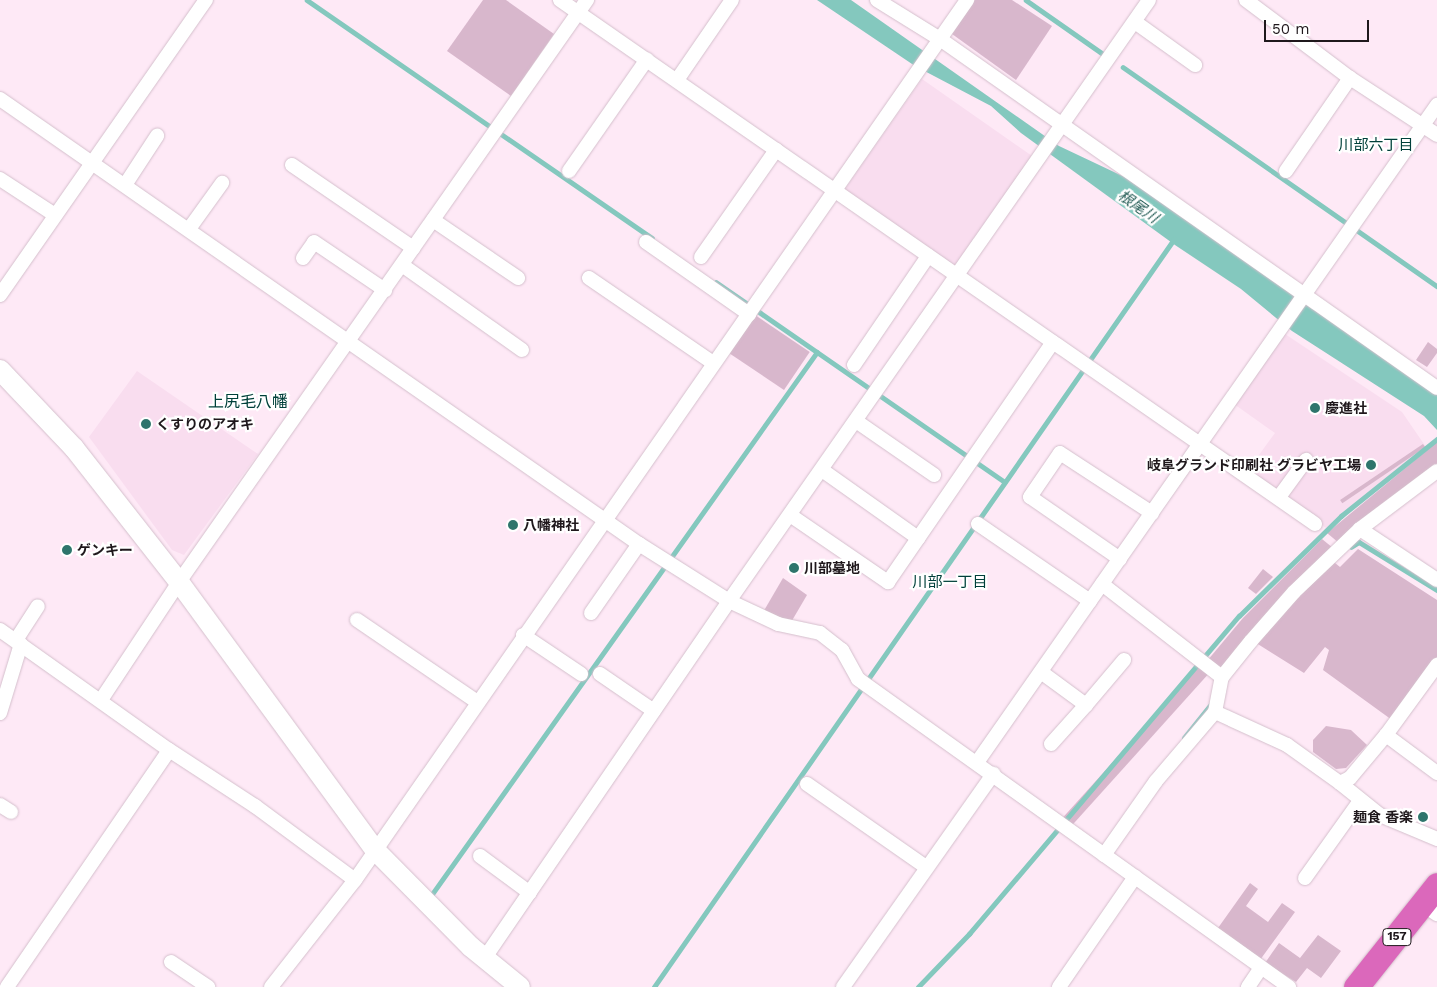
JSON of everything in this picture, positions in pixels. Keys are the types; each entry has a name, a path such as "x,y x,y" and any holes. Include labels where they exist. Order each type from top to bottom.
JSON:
{"highway":[{"name":"157","path":"1356,987 1432,901"}],"street":[{"path":"0,294 206,0"},
{"path":"560,0 928,256 1279,496 1315,524"},
{"path":"100,700 179,582 587,0"},
{"path":"677,80 732,0"},
{"path":"877,0 940,39 1437,388"},
{"path":"272,987 376,851 523,635 606,522 714,363 836,192 967,0"},
{"path":"484,959 729,601 1064,126 1149,0"},
{"path":"1246,0 1350,78 1437,135"},
{"path":"1134,22 1195,65"},
{"path":"569,171 647,59"},
{"path":"1286,171 1350,78"},
{"path":"0,99 639,544 729,601 778,624 820,633 842,650 858,679 978,761 1104,855 1289,987"},
{"path":"978,761 1437,106"},
{"path":"125,185 157,136"},
{"path":"701,257 776,150"},
{"path":"292,165 413,248"},
{"path":"0,179 55,215"},
{"path":"189,229 222,182"},
{"path":"433,220 518,278"},
{"path":"303,258 314,242 385,290"},
{"path":"646,242 749,314"},
{"path":"854,365 928,256"},
{"path":"402,265 522,350"},
{"path":"589,278 714,363"},
{"path":"790,515 888,582 1053,342"},
{"path":"0,370 74,448 179,582 376,851 484,959 520,987"},
{"path":"856,421 934,475"},
{"path":"1120,559 1030,498 1060,453 1152,513"},
{"path":"1279,496 1306,460"},
{"path":"822,470 918,538"},
{"path":"1104,855 1156,781 1216,712 1222,677 1294,592 1360,529 1436,474"},
{"path":"978,524 1090,601"},
{"path":"1360,529 1437,580"},
{"path":"591,613 639,544"},
{"path":"1102,584 1222,677"},
{"path":"0,713 18,642 38,606"},
{"path":"357,620 477,702"},
{"path":"0,630 169,750 255,806 354,880"},
{"path":"523,635 580,674"},
{"path":"1051,744 1124,660"},
{"path":"1340,783 1350,778 1386,735 1437,665"},
{"path":"1041,672 1086,704"},
{"path":"600,674 654,711"},
{"path":"1216,712 1287,745 1340,783 1360,802 1396,824 1437,839"},
{"path":"1386,735 1437,773"},
{"path":"7,987 169,750"},
{"path":"843,987 993,774"},
{"path":"807,784 926,867"},
{"path":"1305,878 1360,802"},
{"path":"480,856 530,893"},
{"path":"1059,987 1135,877"},
{"path":"171,962 208,987"},
{"path":"1248,987 1261,968"}],"shaded area":[{"path":"483,0 506,0 554,34 511,96 447,51"},
{"path":"975,0 1012,0 1052,26 1016,80 952,34"},
{"path":"922,79 1034,158 955,271 843,192"},
{"path":"755,315 810,352 784,390 729,353"},
{"path":"1285,334 1402,412 1426,447 1326,528 1248,470 1275,433 1234,404"},
{"path":"1428,342 1437,349 1437,353 1427,367 1416,360"},
{"path":"137,371 258,454 184,555 172,550 89,437"},
{"path":"1437,442 1437,464 1339,543 1327,533"},
{"path":"1423,444 1425,447 1342,503 1340,500"},
{"path":"1322,539 1333,548 1222,671 1207,661 1243,618"},
{"path":"1358,549 1437,600 1437,657 1392,720 1323,670 1329,650 1325,647 1304,673 1253,641 1330,559 1340,567"},
{"path":"1263,569 1273,577 1256,594 1248,588"},
{"path":"783,578 807,595 790,624 762,614"},
{"path":"1203,662 1212,670 1071,826 1062,818"},
{"path":"1326,726 1351,730 1367,745 1346,768 1336,769 1313,752 1313,740"},
{"path":"1250,883 1258,889 1246,906 1268,922 1282,903 1295,912 1260,960 1218,928"},
{"path":"1318,935 1341,951 1321,978 1307,968 1296,982 1265,963 1279,943 1300,958"}],"water":[{"name":"根尾川","path":"817,0 851,0 1059,146 1133,181 1437,394 1437,430 1424,416 1292,331 1241,289 1175,245 1021,133 991,106 915,66"}],"waterway":[{"path":"307,0 652,238"},
{"path":"1026,0 1103,54"},
{"path":"1123,67 1437,286"},
{"path":"654,987 1174,239"},
{"path":"716,282 1005,482"},
{"path":"430,897 817,352"},
{"path":"918,987 969,934 1239,616 1341,516 1437,439"},
{"path":"1351,547 1359,542 1437,590"},
{"path":"1184,738 1212,703"}],"place":[{"name":"慶進社","path":"1315,408"},
{"name":"くすりのアオキ","path":"146,424"},
{"name":"岐阜グランド印刷社 グラビヤ工場","path":"1371,465"},
{"name":"八幡神社","path":"513,525"},
{"name":"ゲンキー","path":"67,550"},
{"name":"川部墓地","path":"794,568"},
{"name":"麺食 香楽","path":"1423,817"}],"district":[{"name":"川部六丁目","path":"1376,146"},
{"name":"上尻毛八幡","path":"248,402"},
{"name":"川部一丁目","path":"950,583"}]}
